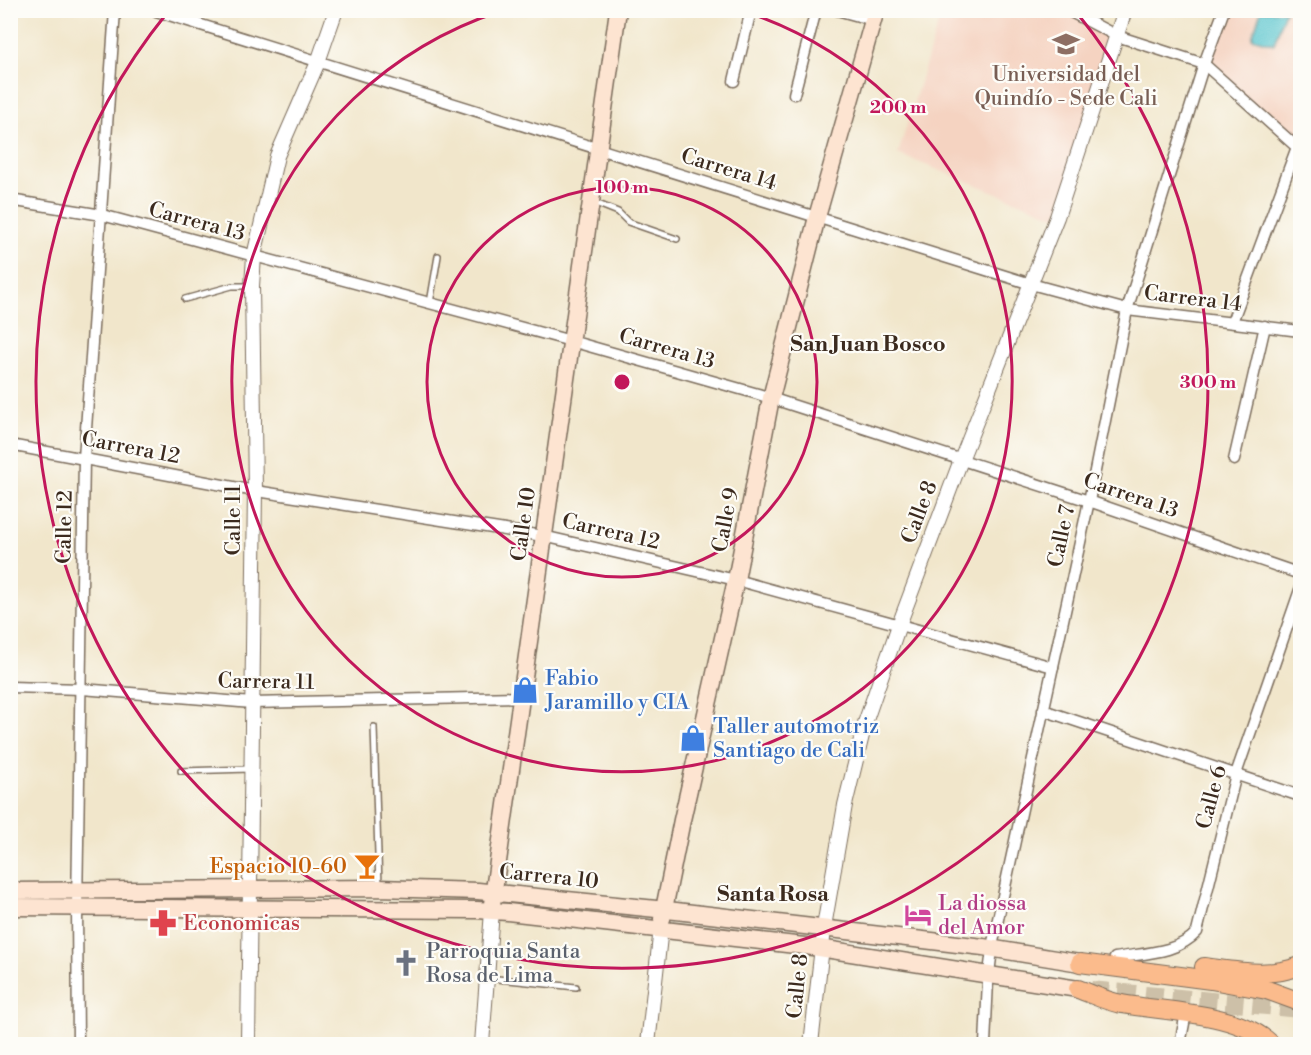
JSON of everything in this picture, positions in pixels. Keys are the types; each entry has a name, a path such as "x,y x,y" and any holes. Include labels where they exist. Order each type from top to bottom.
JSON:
{"main road":[{"name":"Calle 10","path":"492,911 520,697 618,10"},
{"name":"Calle 9","path":"661,928 736,580 771,398 817,217 875,15"},
{"name":"Carrera 10","path":"10,891 379,888 493,892 824,928 992,949 1085,964"},
{"name":"Carrera 10","path":"10,907 492,911 661,928 822,948 1085,990"},
{"path":"1085,964 1115,958 1256,972 1278,972 1300,966"},
{"path":"1085,964 1245,986 1276,992 1300,1002"},
{"path":"1085,990 1118,1004 1186,1013 1244,1026 1271,1044"}],"street":[{"name":"Calle 12","path":"78,1044 77,908 84,458 115,10"},
{"name":"Carrera 14","path":"153,10 1031,284 1127,310 1300,331"},
{"name":"Calle 11","path":"248,1044 255,490 252,286 254,256 277,156 318,62 336,10"},
{"path":"734,81 751,10"},
{"path":"794,94 816,10"},
{"path":"837,10 875,15"},
{"path":"1067,10 1117,36 1204,64 1299,148 1232,322"},
{"name":"Calle 8","path":"812,1044 824,928 845,805 865,723 961,460 1057,217 1125,10"},
{"name":"Calle 7","path":"985,1044 992,949 1089,501 1127,310 1204,64 1224,10"},
{"name":"Carrera 13","path":"10,200 102,215 572,341 771,398 1089,501 1300,574"},
{"path":"1234,460 1265,326"},
{"name":"Carrera 12","path":"10,445 255,490 543,536 736,580 1053,666"},
{"name":"Calle 6","path":"1115,958 1177,947 1188,942 1197,932 1236,774 1300,590"},
{"name":"Carrera 11","path":"10,687 82,689 252,703 520,697"},
{"path":"1043,710 1300,796"},
{"name":"Calle 10","path":"483,1044 492,911"},
{"name":"Calle 9","path":"648,1044 661,928"},
{"path":"1180,1044 1186,1013"}],"lane":[{"path":"591,201 618,212 628,222 677,239"},
{"path":"430,304 438,256"},
{"path":"185,299 232,286 252,286"},
{"path":"374,727 379,888"},
{"path":"181,771 252,769"},
{"path":"488,978 576,987"}],"shaded area":[{"path":"942,11 1067,11 1117,36 1057,217 898,154"},
{"path":"1224,11 1300,11 1300,150 1204,64"}],"water":[{"path":"1261,11 1285,11 1274,44 1252,38"}],"tunnel":[{"path":"1091,990 1300,1009"}],"place":[{"name":"Universidad del Quindío - Sede Cali","path":"1066,44"},
{"name":"Fabio Jaramillo y CIA","path":"525,690"},
{"name":"Taller automotriz Santiago de Cali","path":"693,738"},
{"name":"Espacio 10-60","path":"367,866"},
{"name":"La diossa del Amor","path":"918,915"},
{"name":"Economicas","path":"163,923"},
{"name":"Parroquia Santa Rosa de Lima","path":"406,963"}],"district":[{"name":"San Juan Bosco","path":"868,343"},
{"name":"Santa Rosa","path":"773,893"}]}
